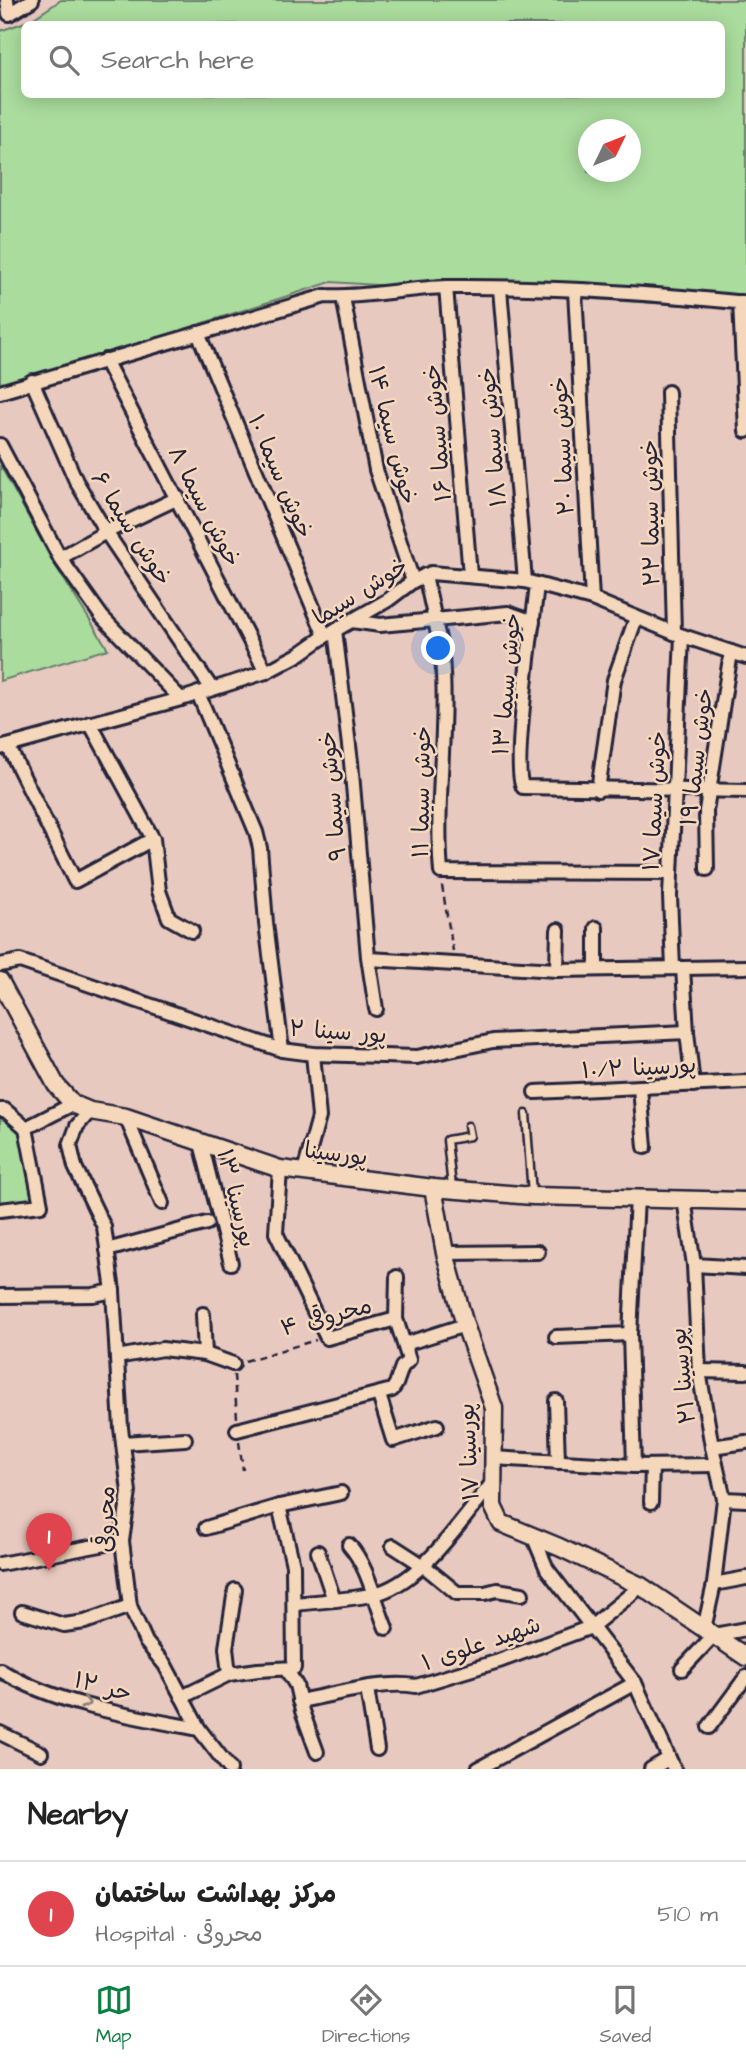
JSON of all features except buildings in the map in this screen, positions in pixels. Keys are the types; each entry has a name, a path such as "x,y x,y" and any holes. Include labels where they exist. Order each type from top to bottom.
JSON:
{"street":[{"path":"7,0 9,14 32,0"},
{"path":"0,392 325,296 343,297 446,287 575,291 743,303 746,431"},
{"name":"خوش سیما ۱۶","path":"446,287 470,575"},
{"name":"خوش سیما ۱۸","path":"500,289 531,583"},
{"name":"خوش سیما ۲۰","path":"575,291 592,599"},
{"name":"خوش سیما ۱۴","path":"343,297 376,470 413,581"},
{"name":"خوش سیما ۱۰","path":"198,333 330,633"},
{"name":"خوش سیما ۸","path":"105,360 266,672"},
{"name":"خوش سیما ۶","path":"32,381 76,481 106,532 212,688"},
{"name":"خوش سیما ۲۲","path":"668,391 678,634"},
{"path":"0,445 60,558 102,617 181,699"},
{"path":"60,558 106,532 178,498"},
{"name":"خوش سیما","path":"4,747 181,699 266,672 388,600 413,581 431,573 531,583 592,599 678,634 746,657"},
{"name":"خوش سیما ۱۱","path":"425,575 442,655 443,740 438,840 441,872"},
{"name":"خوش سیما ۱۳","path":"531,583 533,622 520,746 519,782 523,787 598,790"},
{"path":"352,621 380,625 508,613 533,622"},
{"path":"636,618 614,680 598,790 746,792"},
{"name":"خوش سیما ۹","path":"330,633 351,762 361,887 376,1009"},
{"name":"خوش سیما ۱۷","path":"678,634 676,791 670,895 693,1086"},
{"name":"خوش سیما ۱۹","path":"707,869 706,811 731,652"},
{"path":"198,693 260,848 266,923 282,1050"},
{"path":"90,723 153,839 159,891 169,918 192,931"},
{"path":"4,747 75,881 153,839"},
{"path":"441,872 671,873"},
{"path":"596,969 597,928"},
{"path":"557,970 558,930"},
{"path":"369,958 557,970 746,967"},
{"name":"پور سینا ۲","path":"0,965 20,961 282,1050 313,1055 417,1057 492,1041 687,1032"},
{"name":"پورسینا","path":"2,987 56,1085 73,1104 90,1111 126,1117 280,1169 433,1188 533,1196 746,1201"},
{"path":"304,1172 319,1117 313,1055"},
{"name":"پورسینا ۱۰/۲","path":"535,1092 746,1082"},
{"path":"640,1088 645,1147"},
{"path":"26,1128 73,1104"},
{"path":"0,1110 5,1110 26,1128 41,1205 0,1210"},
{"name":"محروقی","path":"90,1111 77,1126 69,1145 75,1167 104,1227 113,1291 123,1443 130,1492 122,1541 130,1606 146,1642 165,1665 199,1729 230,1769"},
{"path":"126,1117 162,1203"},
{"name":"پورسینا ۱۳","path":"201,1143 231,1263"},
{"path":"280,1169 276,1233 327,1338"},
{"name":"پورسینا ۱۷","path":"433,1188 444,1253 465,1325 494,1408 493,1506 501,1524 559,1547 641,1586 746,1657"},
{"path":"634,1466 630,1334 637,1198"},
{"name":"پورسینا ۲۱","path":"684,1199 694,1265 699,1371 724,1499 709,1632"},
{"path":"107,1250 207,1223"},
{"path":"444,1253 538,1252"},
{"path":"694,1265 746,1268"},
{"path":"396,1319 397,1277"},
{"path":"0,1296 93,1294 113,1291"},
{"path":"202,1314 205,1354"},
{"name":"محروقی ۴","path":"327,1338 396,1319 405,1344"},
{"path":"237,1430 379,1395 395,1387 402,1367 409,1360 405,1344 465,1325"},
{"path":"556,1337 630,1334"},
{"path":"117,1357 162,1349 205,1354 233,1364"},
{"path":"699,1371 746,1372"},
{"path":"379,1395 393,1440 437,1426"},
{"path":"556,1401 558,1462"},
{"path":"123,1443 184,1439"},
{"path":"712,1447 746,1442"},
{"path":"492,1458 634,1466 716,1465"},
{"path":"651,1502 652,1466"},
{"path":"295,1604 372,1595 397,1585 424,1566 493,1482"},
{"path":"206,1528 279,1506 341,1493"},
{"path":"724,1499 746,1500"},
{"path":"279,1506 293,1565 295,1604 290,1668 317,1752"},
{"path":"534,1538 547,1569 635,1683 671,1764 650,1769"},
{"path":"0,1564 122,1541"},
{"path":"349,1545 364,1567 386,1629"},
{"path":"393,1546 424,1566 457,1593 497,1590 522,1594"},
{"path":"318,1552 334,1600"},
{"path":"714,1584 746,1578"},
{"name":"شهید علوی ۱","path":"299,1702 367,1689 405,1684 416,1686 456,1676 591,1627 641,1586"},
{"path":"229,1674 226,1648 235,1590"},
{"path":"22,1612 64,1625 85,1622 130,1606"},
{"path":"682,1669 709,1632 746,1629"},
{"path":"182,1697 229,1674 290,1668"},
{"name":"حر ۱۲","path":"0,1670 50,1693 107,1709 199,1729"},
{"path":"709,1727 746,1676"},
{"path":"478,1769 635,1683"},
{"path":"367,1689 377,1749"},
{"path":"0,1733 41,1753"}],"lane":[{"path":"526,1114 533,1196"},
{"path":"452,1189 447,1140 470,1136 468,1126"}],"path":[{"name":"خوش سیما ۱۱","path":"441,872 455,964"},
{"name":"محروقی ۴","path":"233,1364 327,1338"}],"green space":[{"path":"61,0 746,0 746,309 331,282 0,388 0,31 21,24 21,98 725,98 725,21 28,21"},
{"path":"0,465 53,562 108,649 0,681"},
{"path":"0,1119 9,1121 25,1139 33,1200 0,1204"}],"place":[{"name":"مرکز بهداشت ساختمان","path":"49,1571"}]}
